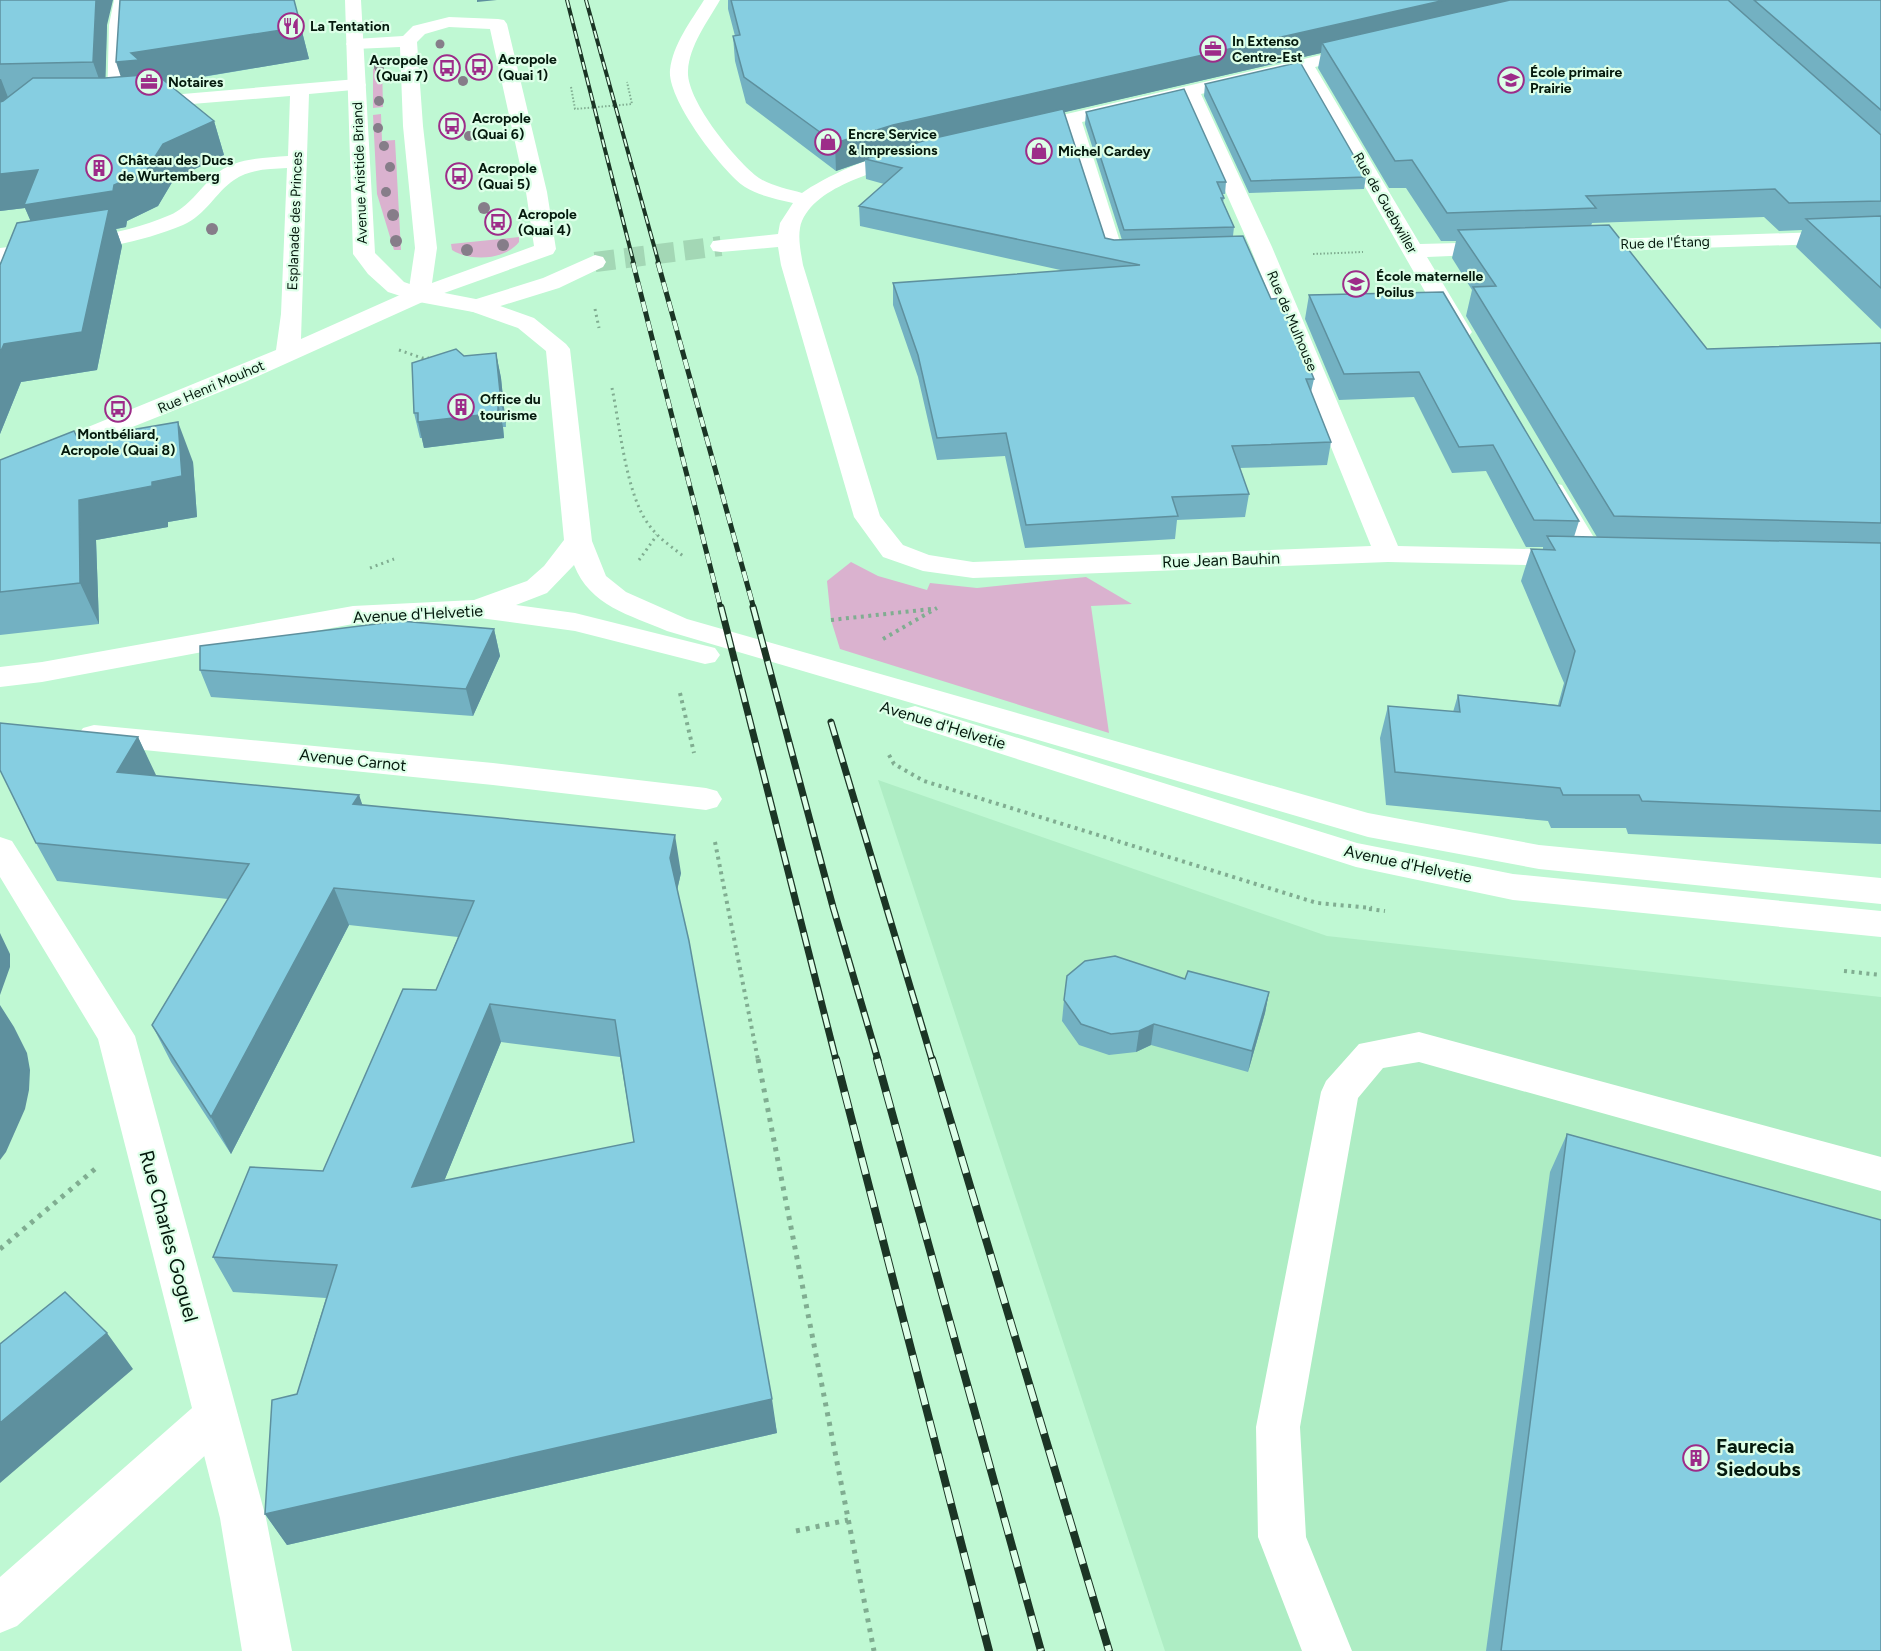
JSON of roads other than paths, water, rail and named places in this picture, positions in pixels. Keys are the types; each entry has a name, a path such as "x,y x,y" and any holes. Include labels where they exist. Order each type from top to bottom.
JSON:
{"street":[{"path":"116,104 118,25 122,0"},
{"name":"Avenue Aristide Briand","path":"353,0 364,254 376,269 396,287 419,295 478,306 526,323 558,349 578,541 594,580 616,598 677,625"},
{"path":"712,0 680,61 678,80 689,105 736,168 753,183 806,200"},
{"name":"Rue Henri Mouhot","path":"0,472 132,421 419,295 545,249 543,228 526,151 504,67 498,24 449,22 419,30 408,41"},
{"path":"356,44 408,41 413,126 439,257 419,295"},
{"path":"999,135 1381,46"},
{"name":"Rue de Guebwiller","path":"1304,64 1473,353"},
{"path":"94,105 357,85"},
{"name":"Esplanade des Princes","path":"288,353 292,314 300,90"},
{"name":"Rue de Mulhouse","path":"1190,90 1254,250 1388,554"},
{"path":"1071,118 1112,252 1169,250"},
{"path":"722,246 788,240 790,225 796,212 806,200 838,179 894,160 929,152"},
{"path":"0,255 155,229 182,219 195,209 225,177 236,170 254,165 297,161"},
{"name":"Rue de l'Étang","path":"1554,246 1881,236"},
{"name":"Rue Jean Bauhin","path":"788,240 792,265 867,517 893,551 924,563 974,570 1388,554 1605,559 1539,466"},
{"path":"1413,251 1519,247"},
{"path":"439,257 483,272"},
{"path":"478,306 550,283 590,263"},
{"path":"480,609 537,587 554,572 578,541"},
{"name":"Avenue d'Helvetie","path":"0,677 42,672 353,615 480,609 575,622 671,645 883,706 1356,855 1513,886 1881,924"},
{"name":"Avenue d'Helvetie","path":"677,625 1368,825 1539,857 1881,891"},
{"name":"Avenue Carnot","path":"64,732 493,774 706,799"},
{"name":"Rue Charles Goguel","path":"0,849 116,1036 243,1518 267,1651"},
{"path":"1327,1651 1282,1538 1278,1427 1340,1092 1372,1055 1419,1047 1881,1174"},
{"path":"0,1610 216,1416"}],"tunnel":[{"path":"595,262 721,246"}],"railway":[{"path":"567,0 634,264"},
{"path":"586,0 659,264"},
{"path":"633,263 721,609"},
{"path":"658,263 754,609"},
{"path":"721,607 836,1060"},
{"path":"753,607 833,907 878,1060"},
{"path":"831,722 932,1060"},
{"path":"836,1059 989,1651"},
{"path":"877,1059 1041,1651"},
{"path":"932,1059 1109,1651"}],"place":[{"name":"La Tentation","path":"291,26"},
{"name":"In Extenso Centre-Est","path":"1213,49"},
{"name":"Acropole (Quai 1)","path":"479,67"},
{"name":"Acropole (Quai 7)","path":"447,68"},
{"name":"École primaire Prairie","path":"1511,80"},
{"name":"Notaires","path":"149,82"},
{"name":"Acropole (Quai 6)","path":"452,126"},
{"name":"Encre Service & Impressions","path":"828,142"},
{"name":"Michel Cardey","path":"1039,151"},
{"name":"Château des Ducs de Wurtemberg","path":"99,168"},
{"name":"Acropole (Quai 5)","path":"459,176"},
{"name":"Acropole (Quai 4)","path":"498,222"},
{"name":"École maternelle Poilus","path":"1356,284"},
{"name":"Office du tourisme","path":"461,407"},
{"name":"Montbéliard, Acropole (Quai 8)","path":"118,409"},
{"name":"Faurecia Siedoubs","path":"1696,1458"}]}
